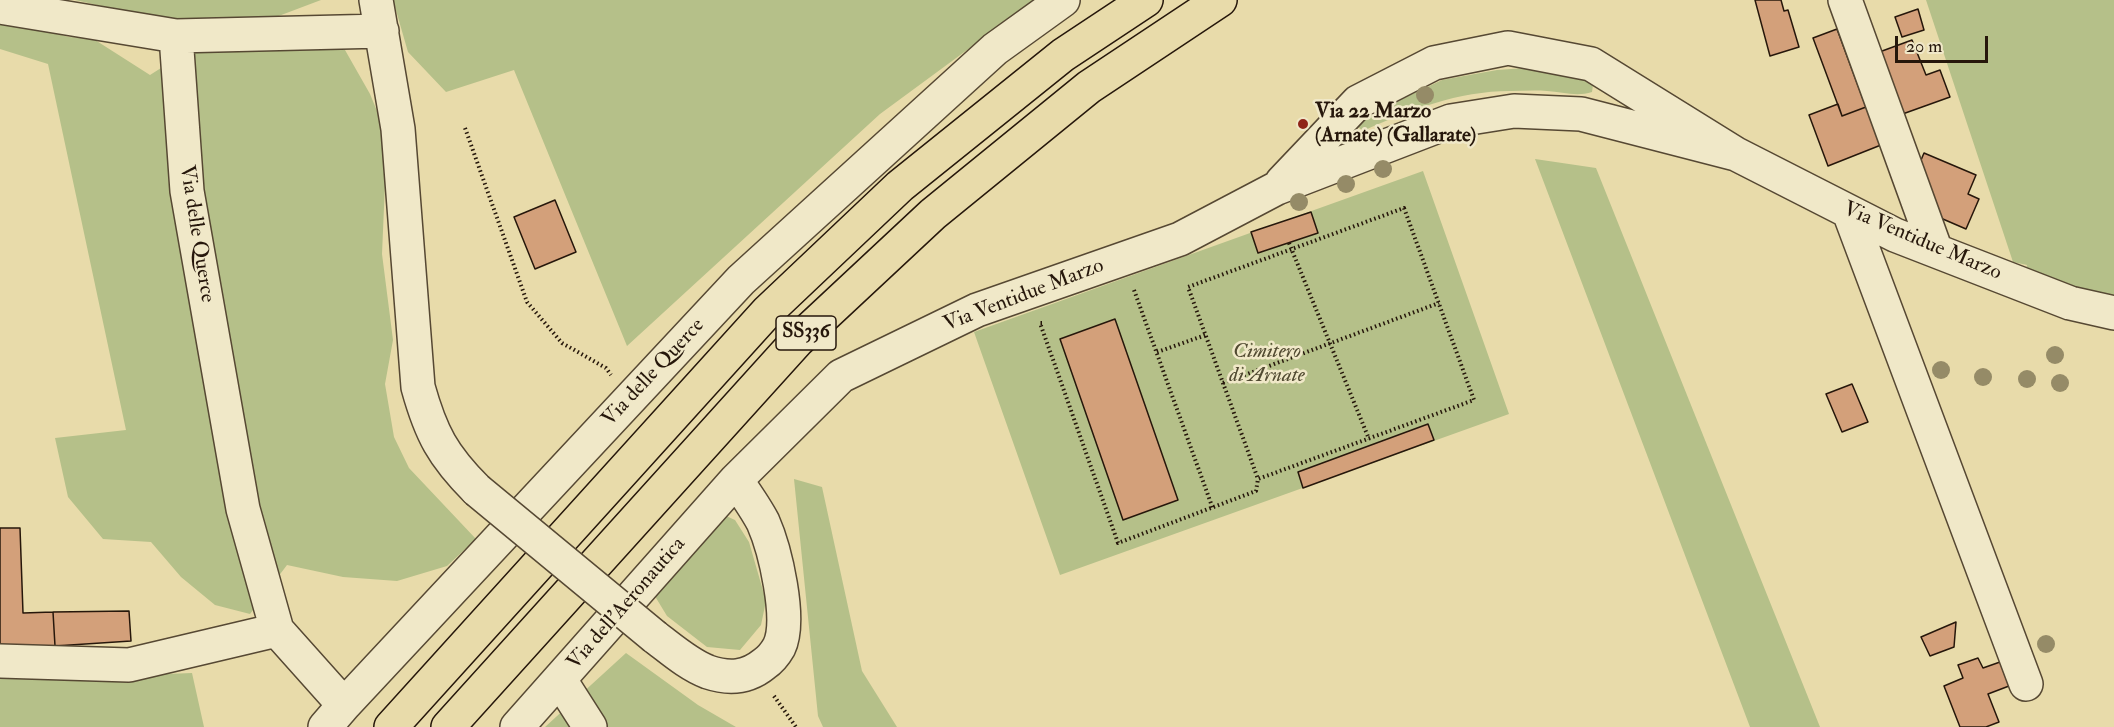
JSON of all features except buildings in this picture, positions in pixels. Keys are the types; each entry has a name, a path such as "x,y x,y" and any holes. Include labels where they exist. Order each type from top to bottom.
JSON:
{"highway":[{"name":"SS336","path":"391,727 767,312 900,186 1063,55 1146,0"},
{"name":"SS336","path":"448,727 798,340 933,214 1089,87 1220,0"}],"street":[{"name":"Via delle Querce","path":"176,36 187,191 243,509 277,630 334,716 741,280 995,49 1064,0"},
{"path":"1845,0 1935,251"},
{"path":"0,7 176,36 379,16 398,129 418,387 426,418 438,444 455,468 477,490 655,637 707,671 740,677 757,670 770,659 779,646 783,631 783,608 779,578 766,531 750,500 736,480"},
{"name":"Via Ventidue Marzo","path":"1277,188 1358,102 1434,63 1508,48 1591,64 1736,154 1895,235 2070,303 2114,313"},
{"name":"Via Ventidue Marzo","path":"736,480 841,376 977,310 1180,239 1277,188 1451,121 1514,111 1581,114 1736,154"},
{"path":"1849,212 2026,684"},
{"name":"Via dell'Aeronautica","path":"517,727 736,480"},
{"path":"0,661 129,665 277,630"},
{"path":"560,680 590,727"}],"path":[{"path":"465,128 526,302 562,344 606,368 631,398"},
{"path":"1051,320 1040,323 1118,543 1256,491 1258,479 1188,288 1404,208 1474,400 1258,479"},
{"path":"1289,243 1369,439"},
{"path":"1125,293 1135,290 1213,509"},
{"path":"1223,383 1438,303"},
{"path":"1157,351 1206,335"},
{"path":"757,670 796,727"}],"green space":[{"path":"75,0 321,0 268,20 180,20 142,15"},
{"path":"393,0 1035,0 880,114 627,346 514,70 446,92 408,52"},
{"path":"1926,0 2114,0 2114,298 2025,273 2027,265 2013,262"},
{"path":"0,23 29,27 69,37 92,38 150,75 194,47 298,43 345,50 370,94 384,128 385,184 382,254 393,340 385,384 394,437 409,468 476,539 447,566 397,581 343,577 287,565 250,614 215,605 181,577 151,542 103,539 68,497 55,438 126,430 48,64 0,49"},
{"path":"1540,67 1588,80 1593,85 1592,92 1575,94 1528,91 1472,94 1416,109 1363,131 1357,126 1358,120 1442,80 1497,70"},
{"path":"1535,159 1596,168 1820,727 1750,727"},
{"name":"Cimitero di Arnate","path":"1423,171 1509,414 1060,575 974,332"},
{"path":"794,479 822,487 862,671 897,727 823,727 818,716"},
{"path":"724,515 735,520 749,542 766,601 761,625 740,650 707,647 667,616 653,593"},
{"path":"626,653 698,705 736,727 545,727"},
{"path":"0,671 140,675 192,673 204,727 0,727"}],"place":[{"name":"Via 22 Marzo (Arnate) (Gallarate)","path":"1303,124"}]}
